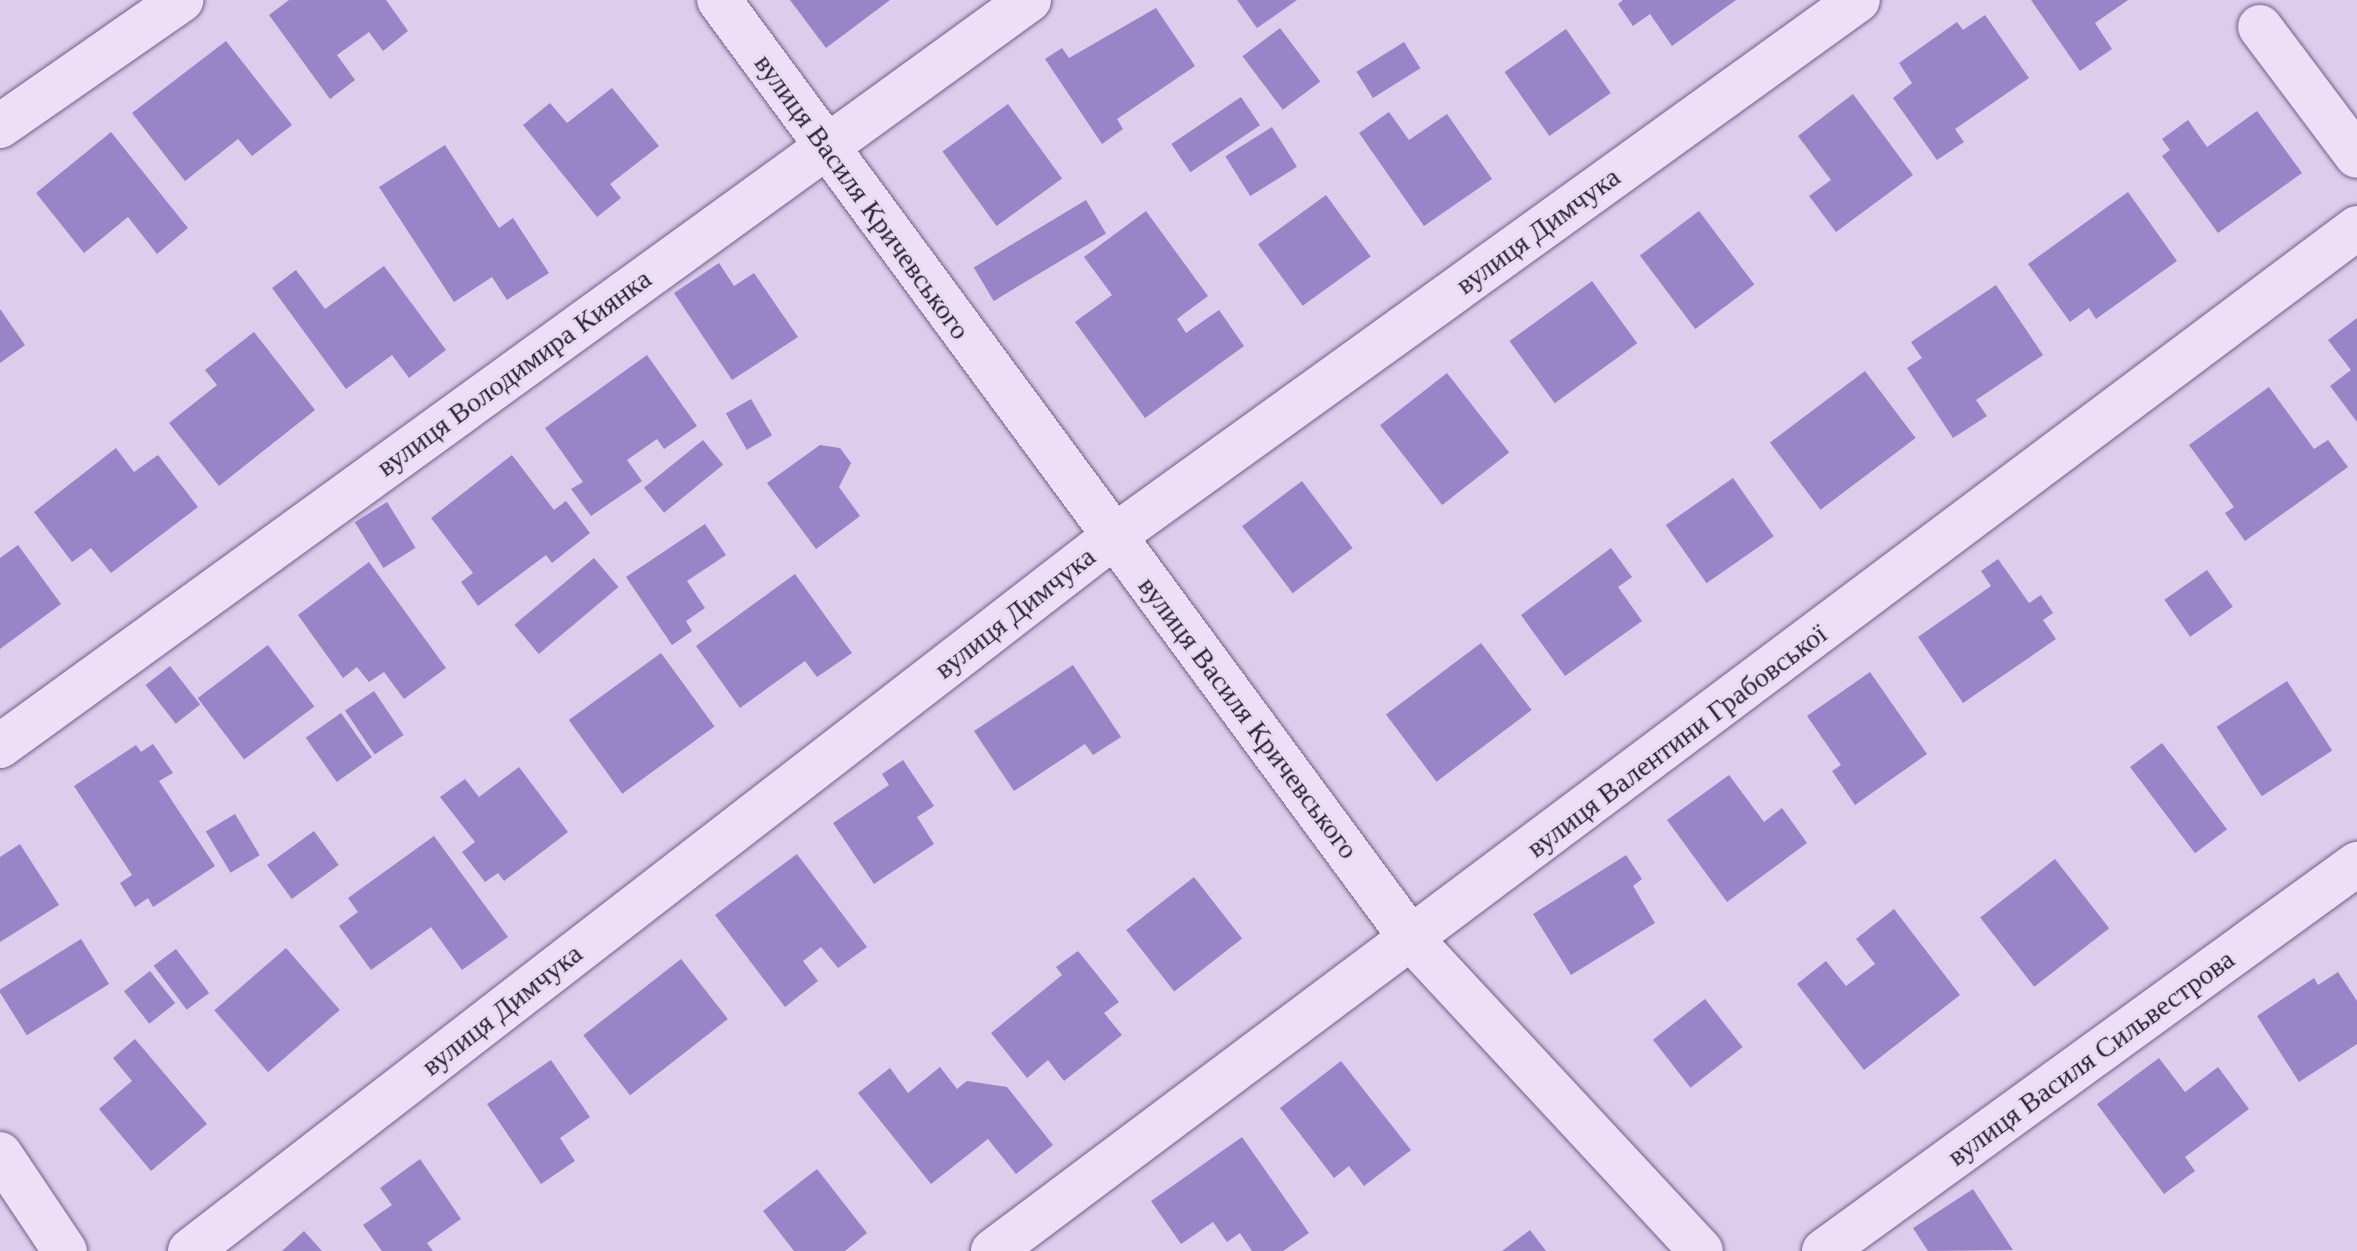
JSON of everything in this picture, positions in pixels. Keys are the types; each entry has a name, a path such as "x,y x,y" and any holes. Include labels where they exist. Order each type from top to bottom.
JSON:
{"street":[{"path":"0,126 181,0"},
{"name":"вулиця Василя Кричевського","path":"719,0 823,147 1413,941 1701,1251"},
{"name":"вулиця Володимира Киянка","path":"0,746 1029,0"},
{"name":"вулиця Димчука","path":"190,1251 1113,537 1858,0"},
{"path":"2260,27 2357,156"},
{"name":"вулиця Валентини Грабовської","path":"993,1251 1413,941 2357,228"},
{"name":"вулиця Василя Сильвестрова","path":"1824,1251 2357,864"},
{"path":"0,1154 65,1251"}],"building":[{"path":"289,0 386,0 408,31 383,51 369,32 337,55 355,80 330,99 269,15"},
{"path":"790,0 890,0 826,48"},
{"path":"1237,0 1297,0 1257,28"},
{"path":"1623,0 1736,0 1672,46 1650,14 1633,26 1618,4"},
{"path":"2031,0 2128,0 2095,23 2112,49 2080,71"},
{"path":"1156,8 1195,66 1117,119 1123,129 1102,144 1045,59 1062,48 1069,58"},
{"path":"1985,15 2029,78 1955,129 1964,142 1937,160 1893,98 1912,83 1899,63 1957,22 1963,30"},
{"path":"1280,28 1320,82 1283,110 1242,56"},
{"path":"1566,29 1611,93 1549,136 1505,72"},
{"path":"226,41 292,125 252,156 238,139 185,181 132,113"},
{"path":"1404,42 1420,68 1373,98 1357,72"},
{"path":"612,88 659,146 610,184 621,198 597,217 523,125 550,103 567,123"},
{"path":"1853,94 1913,175 1836,232 1809,196 1831,180 1798,136"},
{"path":"1241,97 1260,125 1190,172 1171,144"},
{"path":"1008,104 1062,178 997,226 942,152"},
{"path":"2257,111 2302,173 2218,233 2162,156 2170,150 2162,139 2188,120 2207,147"},
{"path":"1389,112 1409,140 1447,114 1492,179 1424,226 1359,133"},
{"path":"1272,127 1297,167 1250,196 1225,156"},
{"path":"111,132 188,228 157,254 128,217 84,253 36,193"},
{"path":"445,145 499,228 513,218 549,273 507,300 492,277 454,302 379,187"},
{"path":"2128,192 2177,261 2096,319 2089,308 2070,322 2028,264"},
{"path":"1326,195 1371,256 1303,306 1258,244"},
{"path":"1086,200 1106,233 994,301 974,267"},
{"path":"1146,211 1208,296 1177,319 1186,333 1219,310 1244,346 1145,418 1075,322 1112,295 1084,257"},
{"path":"1699,211 1754,284 1695,329 1640,256"},
{"path":"719,263 734,286 754,273 798,337 732,380 674,293"},
{"path":"384,266 446,350 409,378 392,355 346,389 272,288 296,270 325,309"},
{"path":"1592,281 1637,343 1555,403 1509,341"},
{"path":"1996,285 2043,355 1976,400 1987,416 1953,438 1907,368 1922,358 1911,342"},
{"path":"0,309 25,345 0,363"},
{"path":"2357,318 2357,422 2330,386 2351,370 2328,340"},
{"path":"254,332 315,410 219,486 169,423 217,385 205,370"},
{"path":"647,355 697,426 664,449 657,439 627,460 642,481 591,516 571,489 583,482 545,428"},
{"path":"1865,371 1916,438 1821,510 1770,443"},
{"path":"1447,373 1509,453 1442,505 1380,425"},
{"path":"2269,387 2314,449 2328,440 2348,467 2245,541 2225,513 2234,507 2189,445"},
{"path":"751,399 772,435 747,450 726,413"},
{"path":"703,440 723,465 664,513 644,488"},
{"path":"820,445 840,448 851,463 839,487 860,516 816,549 767,483"},
{"path":"116,448 134,472 158,455 198,507 111,573 91,548 72,562 34,512"},
{"path":"512,455 554,510 566,501 590,533 552,563 546,555 478,606 461,582 473,573 431,518"},
{"path":"1733,478 1774,536 1707,583 1666,525"},
{"path":"1302,481 1353,548 1293,593 1242,526"},
{"path":"387,502 416,548 383,568 355,522"},
{"path":"705,524 726,555 687,581 705,608 686,621 692,631 672,645 626,577"},
{"path":"18,545 61,604 0,649 0,558"},
{"path":"1611,548 1632,577 1618,587 1642,621 1565,676 1521,615"},
{"path":"594,558 618,587 539,654 514,625"},
{"path":"1998,559 2029,603 2041,595 2053,613 2043,620 2056,639 1963,703 1918,637 1991,586 1981,571"},
{"path":"369,562 446,668 404,699 384,672 369,682 357,667 343,678 298,615"},
{"path":"2207,570 2233,607 2190,637 2164,600"},
{"path":"795,574 852,653 817,677 805,661 740,708 696,646"},
{"path":"1481,643 1532,710 1437,782 1386,715"},
{"path":"268,645 314,706 244,759 198,698"},
{"path":"661,653 714,727 622,794 569,720"},
{"path":"1073,665 1121,737 1093,755 1085,744 1014,791 974,731"},
{"path":"170,666 200,705 176,724 146,685"},
{"path":"1870,672 1927,754 1855,805 1832,771 1841,765 1807,716"},
{"path":"2287,681 2332,751 2262,796 2217,727"},
{"path":"374,691 404,735 375,755 345,711"},
{"path":"341,713 372,757 337,782 306,738"},
{"path":"2162,743 2227,829 2195,853 2130,767"},
{"path":"153,744 173,773 159,781 215,866 153,907 148,898 135,907 120,883 132,875 74,786 136,745 141,752"},
{"path":"903,760 934,806 917,817 934,844 874,884 833,823 889,785 882,774"},
{"path":"519,767 568,832 504,881 498,873 485,882 462,852 475,842 440,797 465,779 479,797"},
{"path":"1729,775 1764,822 1782,808 1807,843 1727,902 1667,820"},
{"path":"235,814 260,855 231,873 206,832"},
{"path":"314,831 339,865 292,899 267,865"},
{"path":"434,836 508,937 462,970 431,927 371,970 339,926 358,912 348,898"},
{"path":"20,844 59,905 0,942 0,857"},
{"path":"797,854 867,947 838,968 821,947 803,961 818,981 785,1007 715,915"},
{"path":"1626,855 1642,879 1633,886 1655,923 1571,975 1533,914"},
{"path":"2055,859 2109,928 2034,987 1980,917"},
{"path":"1194,877 1242,938 1174,991 1126,930"},
{"path":"1894,909 1960,995 1864,1070 1797,984 1826,961 1846,986 1875,964 1856,939"},
{"path":"81,939 109,984 27,1035 0,990"},
{"path":"286,948 340,1010 268,1072 214,1010"},
{"path":"176,949 209,993 187,1010 154,966"},
{"path":"1078,951 1119,1002 1104,1013 1122,1035 1064,1081 1048,1060 1027,1078 991,1033 1062,975 1056,967"},
{"path":"681,959 728,1019 630,1095 583,1035"},
{"path":"150,971 175,1003 149,1024 124,991"},
{"path":"2338,972 2357,1001 2357,1044 2299,1082 2257,1016 2314,978 2318,985"},
{"path":"1705,999 1743,1047 1691,1088 1653,1040"},
{"path":"135,1039 207,1124 151,1171 99,1109 132,1081 113,1058"},
{"path":"2159,1058 2185,1092 2218,1067 2249,1109 2185,1157 2195,1171 2164,1194 2097,1104"},
{"path":"551,1060 590,1117 560,1138 575,1161 541,1184 487,1104"},
{"path":"1341,1061 1411,1150 1364,1186 1349,1166 1334,1178 1280,1108"},
{"path":"940,1067 957,1089 967,1081 1007,1087 1053,1145 1016,1174 988,1139 931,1184 858,1093 890,1068 908,1093"},
{"path":"1242,1137 1309,1233 1283,1251 1252,1251 1240,1233 1227,1242 1213,1222 1181,1244 1151,1201"},
{"path":"420,1159 461,1219 427,1243 433,1251 382,1251 363,1225 392,1205 380,1188"},
{"path":"817,1169 867,1233 845,1251 794,1251 763,1211"},
{"path":"1973,1189 2013,1250 1928,1251 1913,1228"},
{"path":"1530,1230 1546,1251 1502,1251"},
{"path":"304,1231 322,1251 282,1251"}]}
